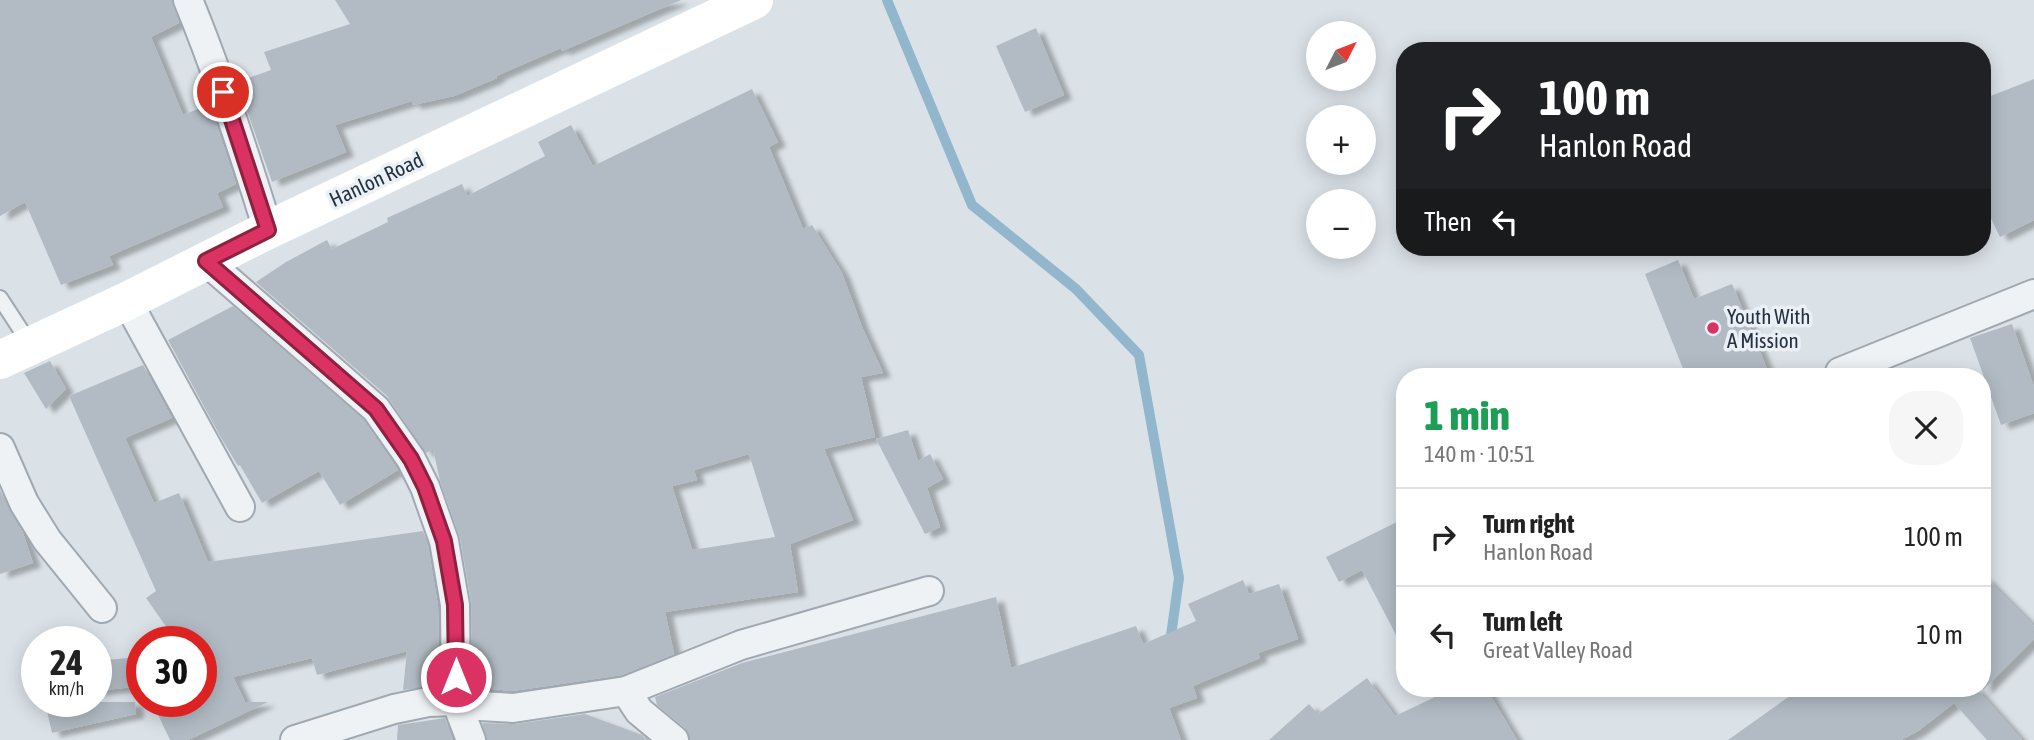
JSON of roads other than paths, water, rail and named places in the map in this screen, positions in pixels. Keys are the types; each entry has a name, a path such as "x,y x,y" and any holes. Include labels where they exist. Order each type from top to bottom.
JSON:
{"main road":[{"name":"Hanlon Road","path":"15,353 754,0"}],"street":[{"path":"188,0 240,139 268,230"},
{"path":"206,261 376,409 411,459 425,487 444,541 455,605 456,701 471,740"},
{"path":"1850,368 2034,294"},
{"path":"127,301 240,508"},
{"path":"0,448 24,502 47,540 102,608"},
{"path":"313,738 394,709 441,701 513,708 626,691 741,645 929,591"},
{"path":"626,691 639,711 674,740"}],"lane":[{"path":"0,298 15,353"}],"waterway":[{"path":"887,0 972,205 1076,289 1139,355 1179,578 1170,643"}],"place":[{"name":"Youth With A Mission","path":"1713,328"}]}
